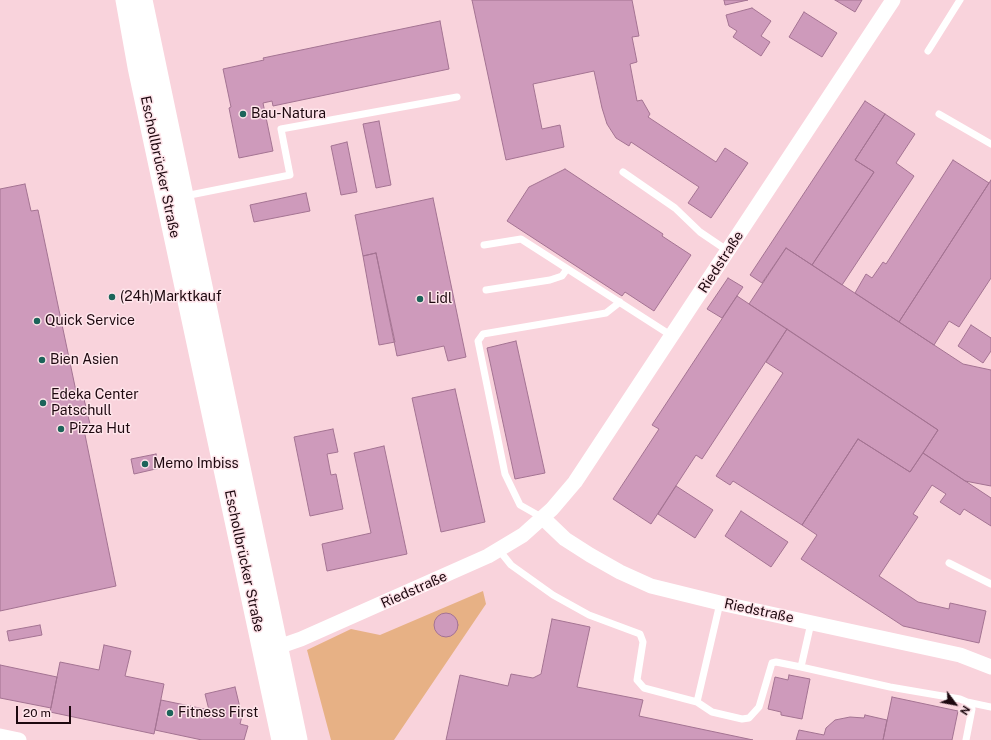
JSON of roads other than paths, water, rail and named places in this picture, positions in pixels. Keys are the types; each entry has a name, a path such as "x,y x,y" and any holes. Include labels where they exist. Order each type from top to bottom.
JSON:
{"main road":[{"name":"Eschollbrücker Straße","path":"126,0 147,65 271,650 297,740"},
{"name":"Eschollbrücker Straße","path":"142,0 147,65"},
{"name":"Eschollbrücker Straße","path":"271,650 282,740"}],"street":[{"name":"Riedstraße","path":"271,650 453,573 500,550 523,535 543,518 574,482 728,252 893,0"},
{"name":"Riedstraße","path":"543,518 565,539 620,572 651,586 720,603 960,655 991,667"},
{"path":"0,736 19,740"}],"lane":[{"path":"928,51 960,0"},
{"path":"175,199 290,175 281,129 457,97"},
{"path":"939,114 991,144"},
{"path":"623,172 675,208 700,232 728,252"},
{"path":"484,245 521,239 672,336"},
{"path":"486,290 550,280 562,276 567,269"},
{"path":"543,518 520,505 505,474 478,341 483,334 606,313 620,302"},
{"path":"500,550 511,565 553,596 589,615 640,634 643,642 637,680 644,688 697,702 712,712 742,719 749,718 759,707 772,663 776,662 890,687 960,699 991,708"},
{"path":"949,563 991,584"},
{"path":"697,702 720,603"},
{"path":"800,667 810,623"},
{"path":"966,740 972,709 967,702"}],"place":[{"name":"Bau-Natura","path":"243,114"},
{"name":"(24h)Marktkauf","path":"112,297"},
{"name":"Lidl","path":"420,299"},
{"name":"Quick Service","path":"37,321"},
{"name":"Bien Asien","path":"42,360"},
{"name":"Edeka Center Patschull","path":"43,403"},
{"name":"Pizza Hut","path":"61,429"},
{"name":"Memo Imbiss","path":"145,464"},
{"name":"Fitness First","path":"170,713"}]}
